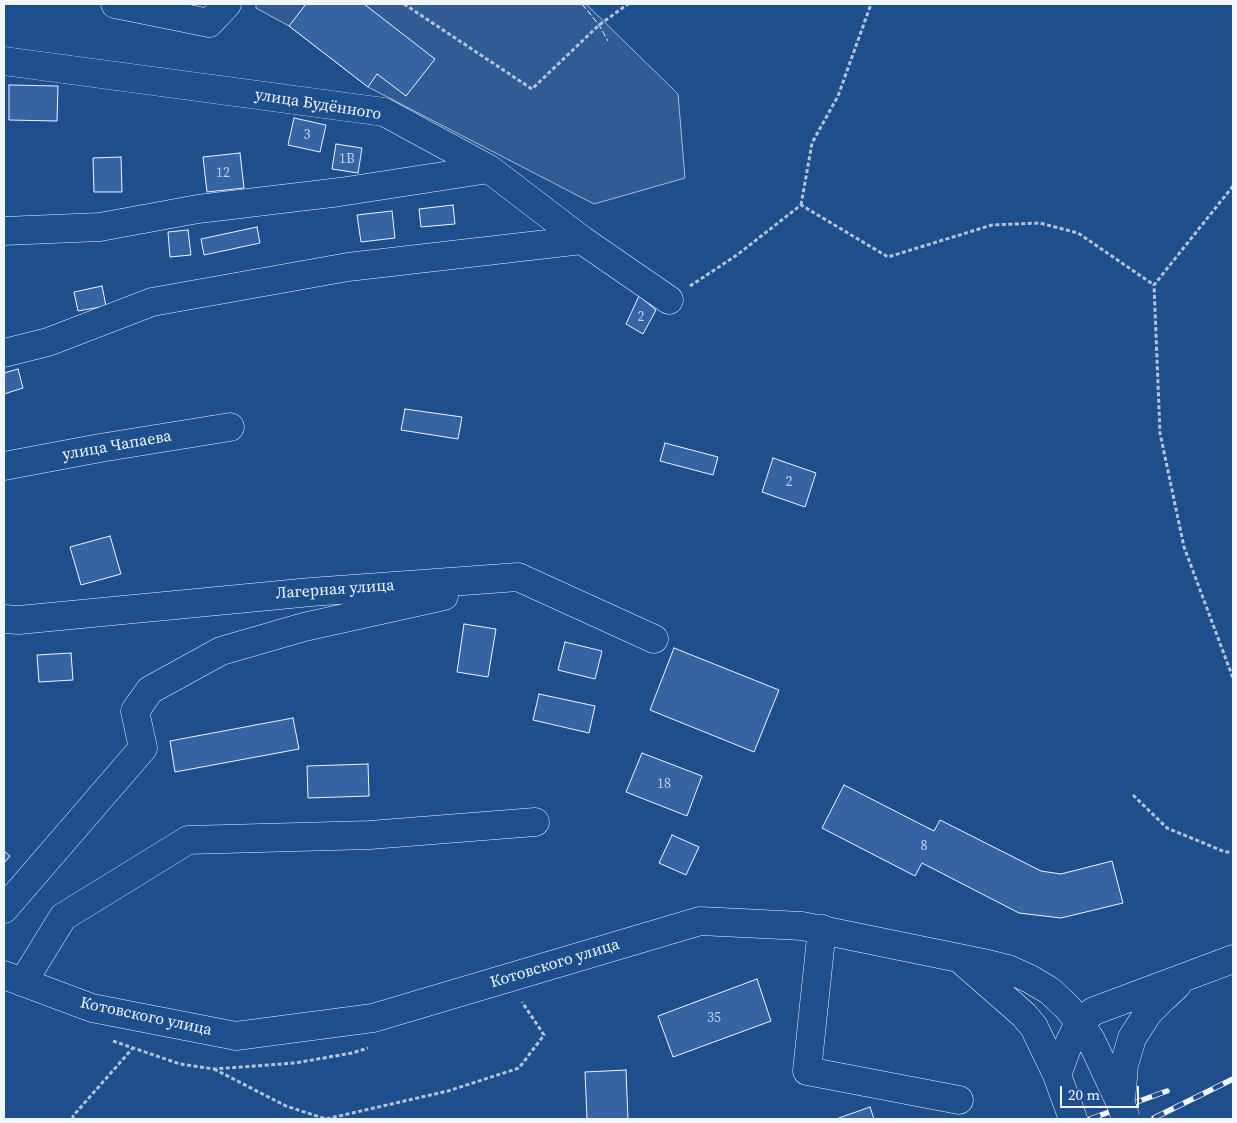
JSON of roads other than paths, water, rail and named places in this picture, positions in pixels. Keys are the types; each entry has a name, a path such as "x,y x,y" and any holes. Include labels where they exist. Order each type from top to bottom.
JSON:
{"street":[{"path":"115,4 209,22 227,4"},
{"name":"улица Будённого","path":"4,61 384,112 489,169 582,240 669,300"},
{"path":"4,231 100,227 198,209 340,192 489,169"},
{"path":"4,353 48,342 152,302 348,267 582,240"},
{"name":"улица Чапаева","path":"4,466 230,427"},
{"path":"4,908 143,748 135,711 150,690 221,651 304,627 497,585 518,577"},
{"name":"Лагерная улица","path":"4,619 19,620 311,592 518,577 654,639"},
{"path":"14,979 63,918 188,840 370,835 535,822"},
{"name":"Котовского улица","path":"14,979 92,1008 236,1036 373,1018 700,921 802,926 959,957 1008,969 1050,991"},
{"path":"822,930 807,1071 959,1100"},
{"path":"959,957 1024,1015 1034,1027 1057,1075 1073,1119"},
{"path":"1057,1075 1079,1022 1094,1012 1233,959"},
{"path":"1050,991 1090,994 1111,992 1186,978"},
{"path":"1124,1112 1124,1065 1132,1038 1148,1013 1186,978"},
{"path":"1050,991 1068,1008 1091,1040 1124,1112"}],"railway":[{"path":"1154,1118 1233,1079"},
{"path":"1090,1119 1167,1091"}]}
